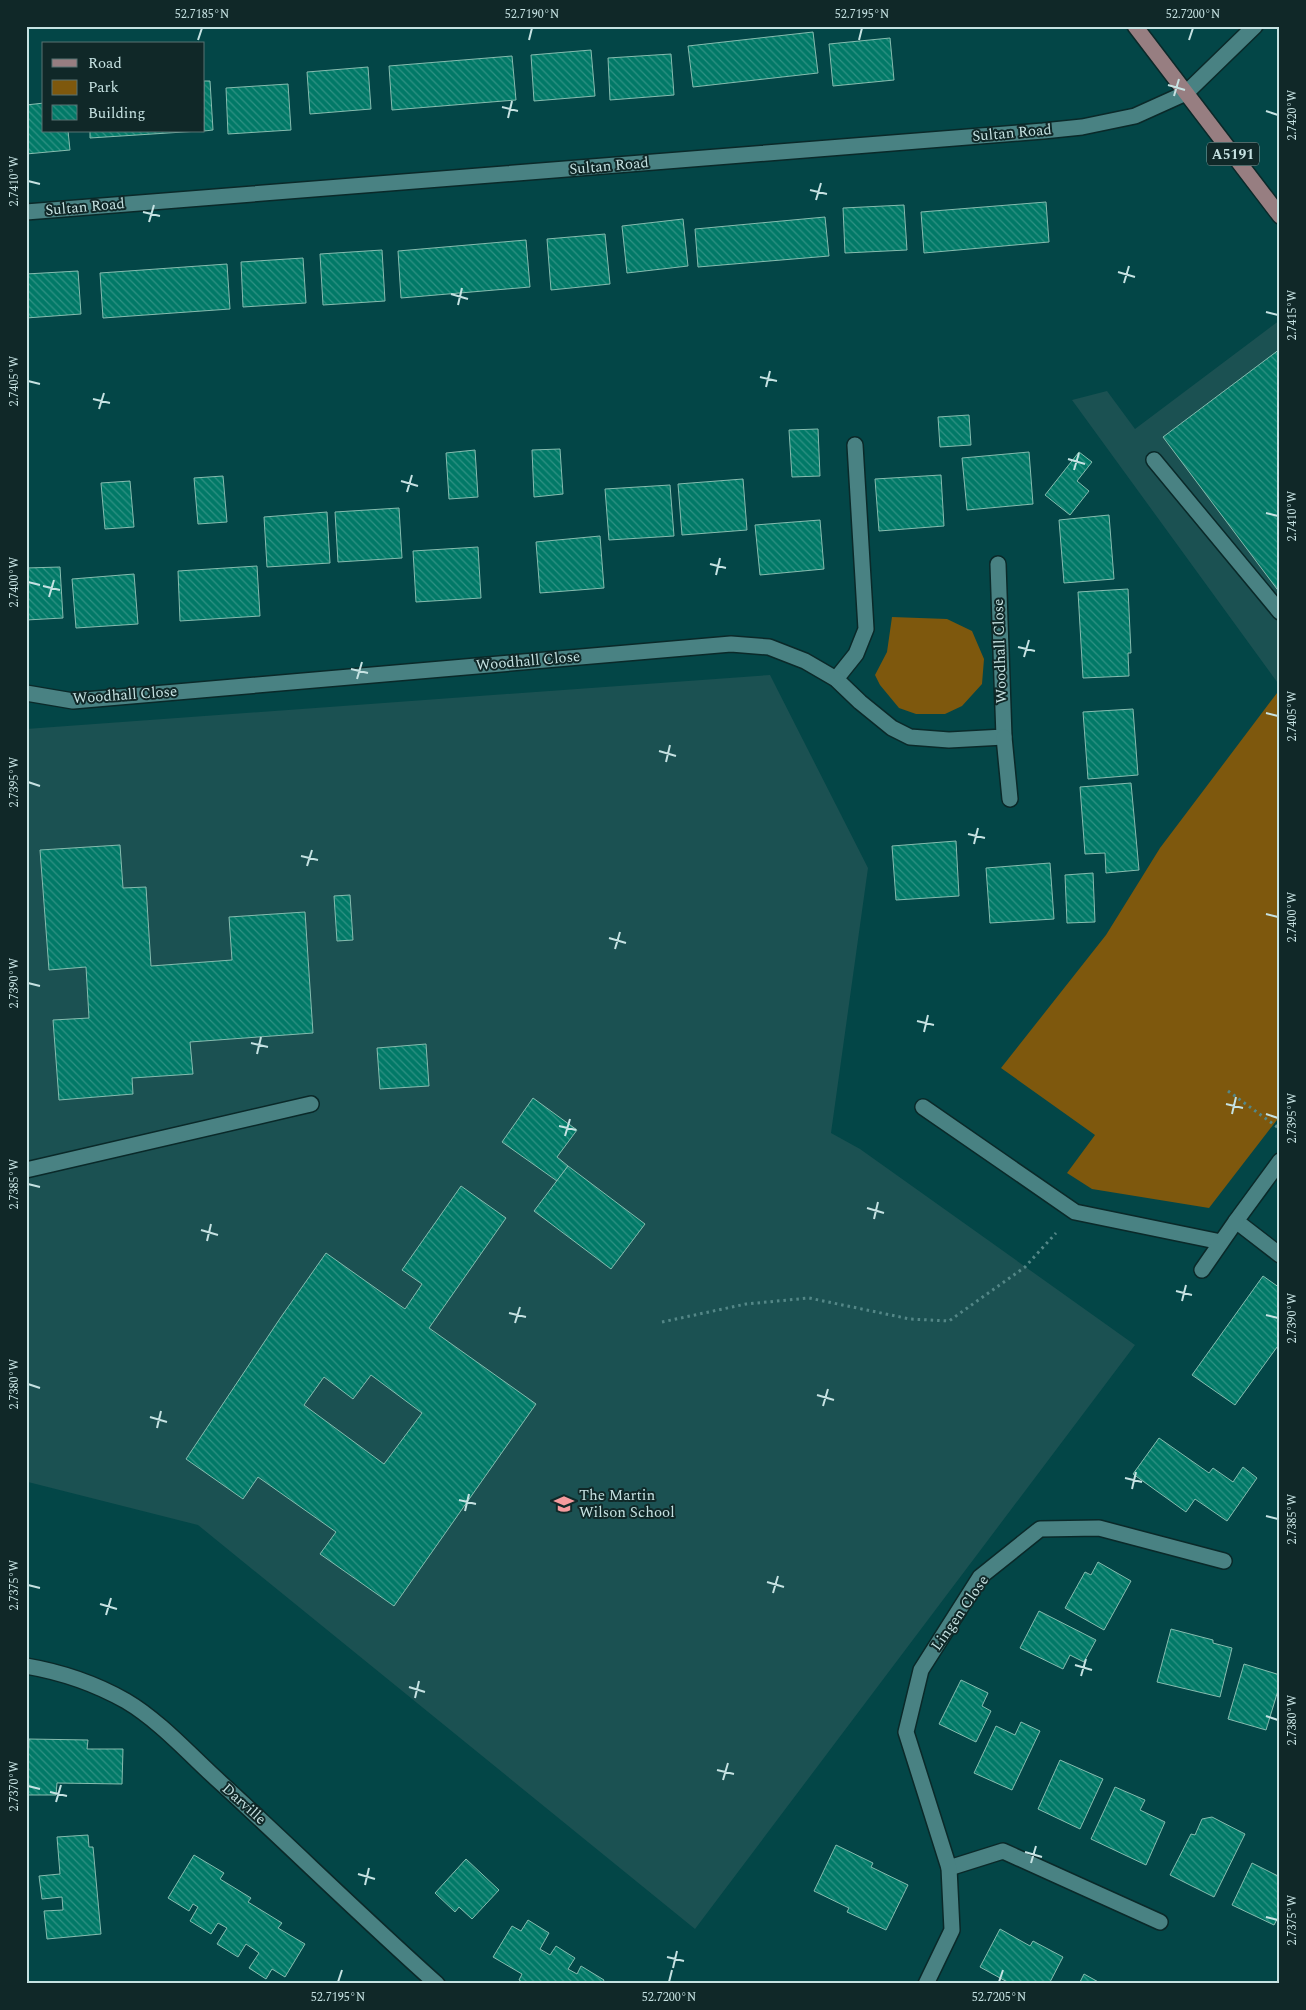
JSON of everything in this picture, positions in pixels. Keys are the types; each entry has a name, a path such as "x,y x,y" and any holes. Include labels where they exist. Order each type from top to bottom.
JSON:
{"main road":[{"name":"A5191","path":"1135,26 1280,216"}],"street":[{"name":"Sultan Road","path":"26,212 1082,127 1135,116 1186,93 1255,26"},
{"path":"836,679 856,654 866,629 855,445"},
{"path":"1154,460 1280,612"},
{"name":"Woodhall Close","path":"998,564 1004,738 1010,798"},
{"name":"Woodhall Close","path":"26,693 73,701 732,644 769,647 806,662 836,679 860,702 892,728 910,737 949,740 1004,738"},
{"path":"26,1170 311,1104"},
{"path":"923,1107 1075,1212 1221,1242"},
{"path":"1202,1270 1280,1161"},
{"path":"1236,1221 1280,1255"},
{"name":"Lingen Close","path":"926,1984 952,1930 949,1868 906,1732 921,1670 980,1577 1040,1529 1099,1528 1224,1561"},
{"name":"Darville","path":"26,1666 79,1679 126,1702 159,1726 277,1834 369,1923 437,1984"},
{"path":"949,1868 1003,1852 1160,1922"}],"path":[{"path":"1228,1091 1280,1129"},
{"path":"662,1322 746,1304 809,1298 910,1318 949,1321 1024,1267 1075,1212"}],"shaded area":[{"path":"1280,320 1280,686 1072,400 1107,391 1135,429"},
{"name":"The Martin Wilson School","path":"770,675 868,868 831,1133 860,1149 1135,1345 695,1929 198,1525 28,1482 26,1456 26,729"}],"green space":[{"path":"892,617 947,619 972,631 984,659 982,684 962,706 945,714 916,714 899,708 880,685 875,675 887,652"},
{"path":"1277,693 1280,696 1280,1116 1209,1208 1092,1189 1067,1173 1095,1135 1001,1068 1106,935 1160,848"}],"building":[{"path":"813,32 818,73 693,87 688,46"},
{"path":"890,38 894,80 833,86 829,44"},
{"path":"591,50 595,96 534,101 531,55"},
{"path":"671,54 674,95 610,100 608,58"},
{"path":"512,56 516,100 392,110 389,66"},
{"path":"368,67 371,109 310,114 307,72"},
{"path":"205,81 210,81 213,130 205,131"},
{"path":"288,84 291,130 228,134 226,88"},
{"path":"42,103 42,132 68,132 70,150 26,154 26,105"},
{"path":"90,132 183,132 90,138"},
{"path":"1046,202 1049,242 924,253 921,212"},
{"path":"904,205 907,250 845,253 843,208"},
{"path":"825,217 829,256 698,267 695,229"},
{"path":"683,219 688,266 627,273 622,226"},
{"path":"605,234 610,284 551,290 547,239"},
{"path":"526,240 530,287 401,298 398,251"},
{"path":"382,250 385,301 323,305 320,254"},
{"path":"303,258 306,303 243,307 241,262"},
{"path":"227,264 230,309 103,318 100,273"},
{"path":"78,271 81,314 26,318 26,274"},
{"path":"1280,349 1280,593 1163,437"},
{"path":"969,415 971,445 940,447 938,417"},
{"path":"818,429 820,476 792,477 789,430"},
{"path":"560,449 563,494 534,497 532,450"},
{"path":"475,450 478,497 449,499 446,453"},
{"path":"1029,452 1033,504 967,510 962,458"},
{"path":"1079,452 1092,462 1077,481 1089,491 1070,515 1045,495"},
{"path":"941,475 944,526 879,531 875,479"},
{"path":"223,476 227,522 198,524 194,478"},
{"path":"743,479 747,530 682,535 678,484"},
{"path":"130,481 134,527 105,529 101,483"},
{"path":"670,485 674,536 609,540 605,489"},
{"path":"399,508 402,558 338,562 335,512"},
{"path":"327,512 330,563 267,567 264,517"},
{"path":"1109,515 1114,579 1064,583 1059,520"},
{"path":"820,520 824,569 760,575 755,525"},
{"path":"600,536 604,588 540,593 536,542"},
{"path":"478,547 481,598 416,602 413,551"},
{"path":"257,566 260,616 180,621 178,571"},
{"path":"60,567 63,618 26,620 26,568"},
{"path":"134,574 138,624 76,628 72,579"},
{"path":"1128,589 1131,653 1128,653 1129,676 1083,678 1078,592"},
{"path":"1133,709 1138,775 1088,779 1083,712"},
{"path":"1131,783 1139,870 1106,873 1105,853 1085,854 1080,787"},
{"path":"956,841 959,896 896,900 892,846"},
{"path":"120,845 123,888 146,887 151,966 232,960 229,917 305,912 313,1033 190,1042 193,1074 132,1078 133,1094 59,1100 53,1020 89,1018 86,967 49,970 40,850"},
{"path":"1050,863 1054,919 990,923 986,868"},
{"path":"1093,873 1095,922 1067,923 1065,875"},
{"path":"350,895 353,940 337,941 334,896"},
{"path":"426,1044 429,1086 380,1089 377,1048"},
{"path":"533,1098 577,1130 557,1157 568,1166 557,1181 502,1142"},
{"path":"568,1166 645,1224 611,1269 534,1211"},
{"path":"461,1186 506,1218 429,1328 536,1404 394,1606 320,1554 336,1532 258,1477 243,1499 186,1459 326,1253 405,1309 422,1284 402,1270","holes":["371,1375 422,1413 384,1464 304,1405 324,1377 353,1399"]},
{"path":"1263,1276 1280,1288 1280,1343 1235,1405 1192,1375"},
{"path":"1159,1438 1209,1473 1213,1468 1233,1482 1243,1467 1257,1478 1227,1521 1195,1499 1186,1512 1133,1474"},
{"path":"1098,1562 1131,1581 1104,1630 1065,1608 1085,1572 1091,1575"},
{"path":"1039,1611 1096,1640 1084,1662 1070,1655 1063,1669 1020,1648"},
{"path":"1171,1629 1213,1640 1213,1643 1232,1648 1220,1697 1157,1682"},
{"path":"1244,1664 1280,1675 1280,1684 1266,1730 1228,1719"},
{"path":"961,1680 988,1693 982,1706 991,1711 976,1742 939,1724"},
{"path":"1021,1722 1040,1731 1012,1790 974,1773 996,1726 1015,1735"},
{"path":"29,1739 88,1740 87,1749 123,1749 122,1784 57,1783 56,1795 27,1795"},
{"path":"1060,1760 1103,1779 1080,1829 1038,1809"},
{"path":"1115,1787 1145,1800 1140,1810 1165,1822 1146,1865 1091,1839"},
{"path":"1212,1817 1245,1834 1214,1897 1170,1875 1191,1834 1195,1835 1202,1819"},
{"path":"88,1835 89,1847 93,1847 101,1934 47,1939 44,1911 63,1910 62,1897 42,1899 39,1876 60,1874 57,1837"},
{"path":"836,1845 873,1863 871,1867 908,1885 886,1930 847,1912 849,1908 814,1891"},
{"path":"194,1855 224,1873 220,1879 251,1898 248,1902 282,1923 278,1928 305,1944 285,1977 272,1969 266,1979 249,1968 259,1953 246,1944 238,1957 217,1944 227,1928 218,1923 211,1934 190,1921 198,1907 193,1904 189,1911 168,1898"},
{"path":"466,1859 499,1890 472,1919 459,1907 455,1912 435,1893"},
{"path":"1252,1863 1280,1877 1280,1914 1274,1925 1232,1905"},
{"path":"528,1920 549,1933 540,1949 550,1955 556,1946 575,1958 568,1969 577,1974 581,1966 604,1980 602,1984 525,1984 519,1980 522,1974 493,1957 512,1926 521,1931"},
{"path":"1000,1929 1030,1946 1033,1941 1063,1957 1049,1984 1011,1984 980,1967"},
{"path":"1084,1974 1102,1984 1079,1984"}],"place":[{"name":"The Martin Wilson School","path":"564,1504"}]}
